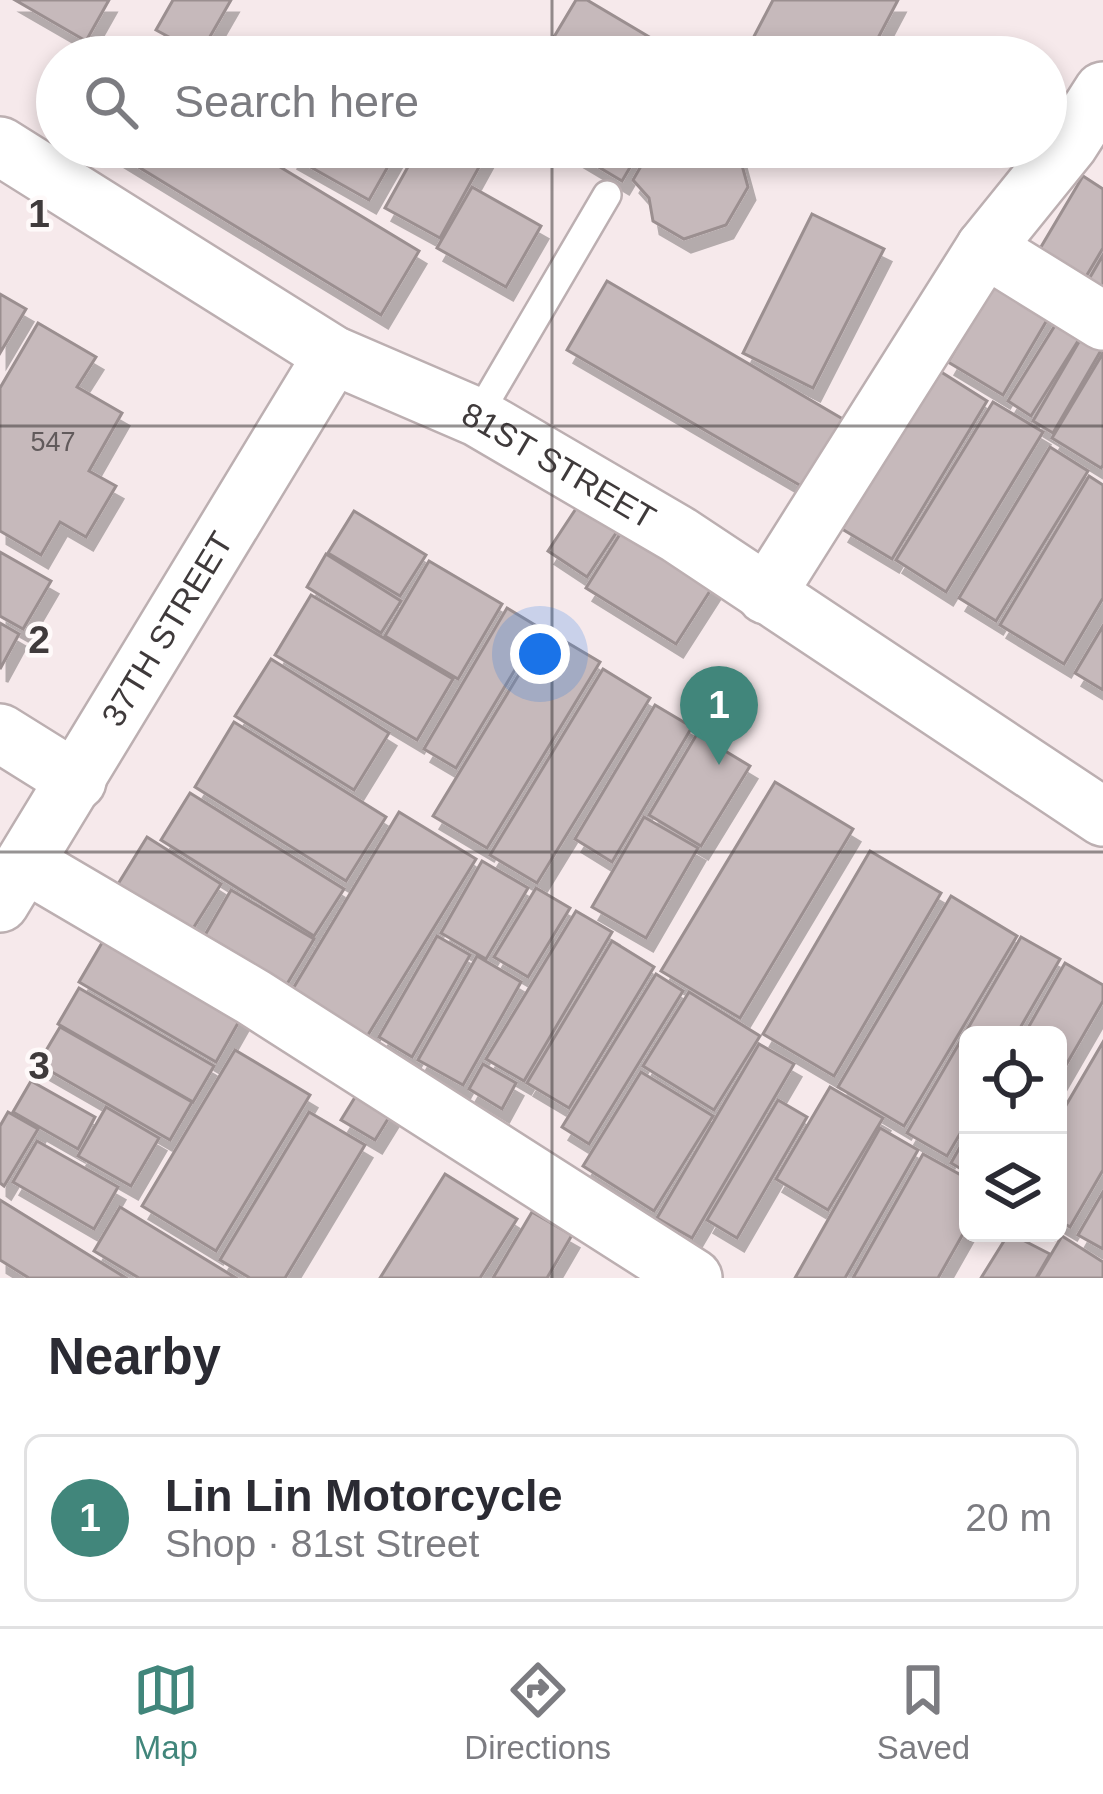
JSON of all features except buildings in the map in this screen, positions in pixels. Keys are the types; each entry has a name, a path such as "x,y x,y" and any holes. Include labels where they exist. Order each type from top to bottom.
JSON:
{"street":[{"path":"1067,147 1103,91"},
{"name":"81ST STREET","path":"0,146 333,355 477,417 679,536 1103,817"},
{"path":"766,595 985,248 1050,168"},
{"path":"985,248 1103,321"},
{"name":"37TH STREET","path":"12,883 333,355"},
{"path":"0,734 76,781"},
{"path":"12,883 253,998 693,1278"}],"lane":[{"path":"477,417 608,195"}],"place":[{"name":"Lin Lin Motorcycle","path":"719,765"}]}
